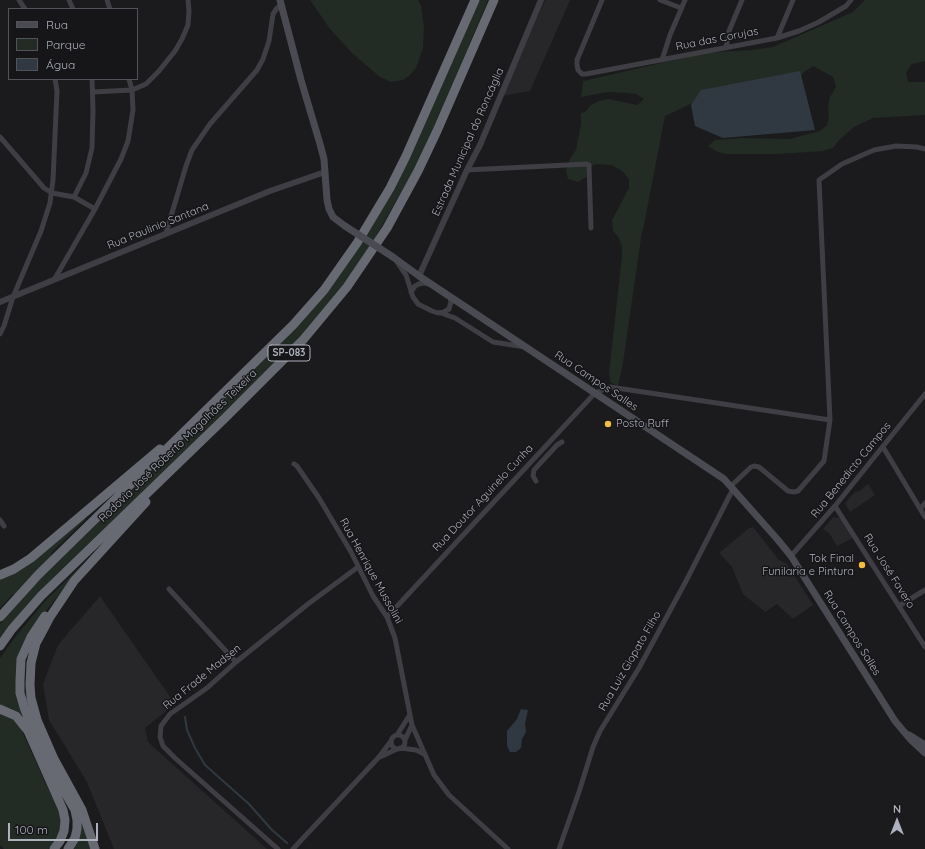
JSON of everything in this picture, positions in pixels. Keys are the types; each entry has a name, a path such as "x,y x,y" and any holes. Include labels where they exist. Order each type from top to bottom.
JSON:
{"highway":[{"name":"Rodovia José Roberto Magalhães Teixeira","path":"0,617 44,570 283,336 309,308 337,272 358,242 390,188 406,156 475,0"},
{"name":"Rodovia José Roberto Magalhães Teixeira","path":"0,646 17,623 41,596 225,418 319,322 347,287 387,228 418,171 494,0"},
{"path":"0,575 14,570 31,558 125,477 211,407"},
{"path":"68,849 75,838 77,829 75,810 53,772 29,721 24,707 20,681 21,659 31,637 55,602 150,497 225,418"},
{"path":"74,581 50,616 36,643 31,663 30,685 31,698 37,720 54,759 82,810 94,849"},
{"path":"0,709 16,716 28,732 63,810 65,820 64,831 60,841 54,849"}],"main road":[{"name":"Rua Campos Salles","path":"281,2 301,80 320,144 325,172 327,200 333,217 430,284 724,479 791,556 895,721 911,740 925,753"},
{"path":"904,731 925,745"}],"street":[{"path":"93,92 132,90 146,84 175,51 182,39 188,25 188,0"},
{"name":"Estrada Municipal do Roncáglia","path":"411,292 480,145 541,0"},
{"name":"Rua das Corujas","path":"602,0 577,60 578,70 582,74 777,38 799,31 819,22 846,6 851,0"},
{"path":"660,0 681,8"},
{"path":"662,60 670,35 685,0"},
{"path":"726,48 729,31 742,0"},
{"path":"777,38 793,0"},
{"path":"166,233 192,150 210,124 257,70 263,59 269,41 273,14 281,2"},
{"path":"0,334 4,326 12,297 46,217 52,193 54,180 57,98 55,80"},
{"path":"74,197 86,173 90,155 93,130 92,80"},
{"path":"54,280 115,172 128,141 133,110 132,90 129,80"},
{"path":"0,137 40,184 52,193 74,197 95,209"},
{"path":"595,393 610,387 830,420 819,180 842,164 874,150 896,146 925,149"},
{"path":"467,170 587,164 589,166 592,228"},
{"name":"Rua Paulinio Santana","path":"0,302 270,191 325,172"},
{"path":"394,258 406,275 411,292 418,304 432,311 440,312 455,318 493,342 527,348"},
{"path":"411,292 419,284 430,284"},
{"path":"440,312 444,312 449,309 451,302 450,297"},
{"name":"Rua Doutor Aguinelo Cunha","path":"387,617 595,393"},
{"name":"Rua Benedicto Campos","path":"791,556 836,506 925,394"},
{"name":"Rua Luiz Giopato Filho","path":"559,849 593,746 600,731 639,668 686,581 732,488 751,467 754,466 759,467 788,491 798,491 824,461 830,420"},
{"path":"536,481 533,476 534,470 557,445 562,442"},
{"path":"883,447 925,517"},
{"name":"Rua Henrique Mussolini","path":"294,464 297,466 319,498 373,596 387,617 395,638 401,664 409,716 434,775 449,795 508,849"},
{"path":"920,509 925,503"},
{"name":"Rua José Favero","path":"836,506 925,647"},
{"path":"0,520 4,526"},
{"name":"Rua Frade Madsen","path":"278,849 174,758 163,746 160,737 161,726 170,714 207,688 236,662 308,604 358,567"},
{"path":"169,590 236,662"},
{"path":"899,606 925,590"},
{"path":"293,849 379,757 393,736 398,735 409,716"},
{"path":"379,757 403,746 412,725"},
{"path":"398,735 401,735 405,740"},
{"path":"408,735 420,743"},
{"path":"391,741 394,747 416,750 425,754"}],"shaded area":[{"path":"545,0 570,0 530,91 502,96"},
{"path":"868,484 875,495 850,512 845,503 856,491 858,492"},
{"path":"833,517 842,518 853,538 837,546 829,533 823,529"},
{"path":"753,527 779,560 787,564 813,605 793,619 777,604 765,612 743,594 732,567 719,553 749,528"},
{"path":"100,596 175,704 145,728 148,742 267,849 114,849 87,782 49,720 43,684 58,645"}],"green space":[{"path":"310,0 418,0 421,5 424,28 423,48 416,68 403,80 391,82 380,77 353,54 330,29"},
{"path":"478,0 488,0 439,117 415,168 350,278 302,335 280,358 53,578 0,639 0,624 30,589 273,351 311,311 416,144"},
{"path":"865,0 925,0 925,61 912,64 906,73 908,82 925,82 925,115 873,118 854,127 839,140 833,148 823,151 778,154 725,154 708,146 715,140 743,138 790,139 820,131 827,125 830,97 836,87 833,77 813,66 804,72 796,83 703,100 665,116 642,231 623,363 618,386 610,382 609,372 622,256 622,247 619,238 613,231 612,220 629,188 629,179 622,171 611,165 597,164 589,167 586,177 578,182 568,179 566,170 570,159 576,150 581,124 581,113 585,112 591,105 599,101 609,99 637,105 644,99 636,94 608,92 581,97 583,81 705,53 773,47 853,12"},
{"path":"81,519 86,519 51,553 53,555 0,608 0,579"},
{"path":"83,564 85,564 32,629 21,651 26,720 0,706 0,658 47,599"},
{"path":"0,713 11,717 20,727 61,814 60,835 48,849 4,849 0,845"},
{"path":"81,821 91,849 73,849"}],"water":[{"path":"800,71 815,130 723,138 695,126 691,105 701,90"},
{"path":"521,709 528,710 525,724 526,732 522,739 521,748 516,752 510,752 507,746 507,731 517,719"}],"waterway":[{"path":"185,717 187,730 205,765 249,804 272,830 287,843"}],"place":[{"name":"Posto Ruff","path":"608,424"},
{"name":"Tok Final Funilaria e Pintura","path":"862,565"}]}
